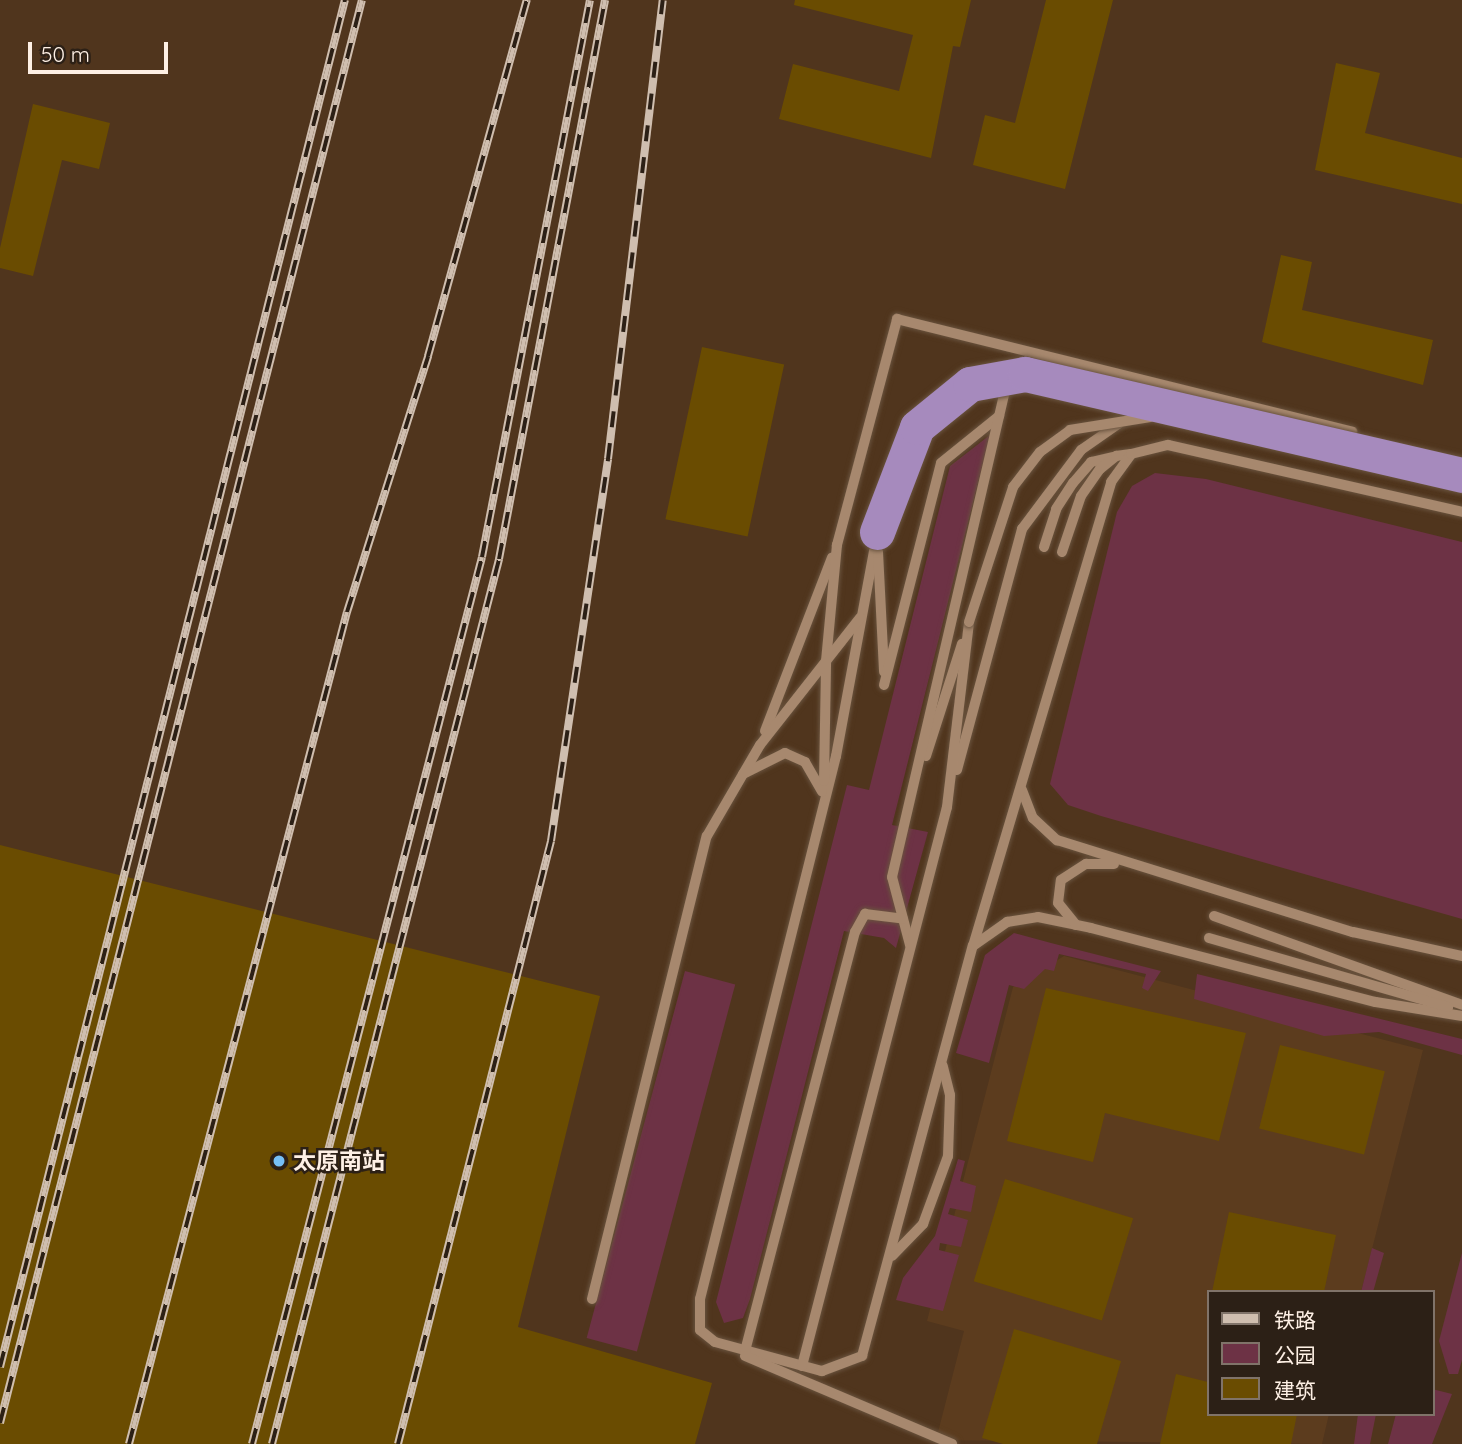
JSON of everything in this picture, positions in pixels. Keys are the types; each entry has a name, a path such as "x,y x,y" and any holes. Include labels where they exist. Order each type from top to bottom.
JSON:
{"highway":[{"path":"877,532 916,427 970,384 1026,374 1209,413 1462,475"}],"lane":[{"path":"760,744 838,545 897,319 1370,436"},
{"path":"911,947 891,877 1015,348"},
{"path":"802,1366 1022,529 1081,450 1173,387"},
{"path":"902,832 1013,487 1040,452 1070,430 1209,413"},
{"path":"877,532 884,685 941,463 999,416"},
{"path":"1044,547 1073,483 1091,462 1168,445 1462,512"},
{"path":"715,1342 822,1371 862,1356 973,946 1022,790 1111,482 1131,454"},
{"path":"1062,552 1082,496 1116,456"},
{"path":"877,532 824,802 700,1299 701,1330 715,1342 952,1444"},
{"path":"824,802 826,661 838,545"},
{"path":"592,1298 707,836 738,777 760,744 862,616"},
{"path":"947,807 969,622"},
{"path":"738,777 785,753 805,762 824,802"},
{"path":"1022,790 1033,818 1057,840 1121,864 1353,932 1462,956"},
{"path":"1076,925 1058,903 1060,880 1086,864 1121,864"},
{"path":"745,1350 855,933 865,914 904,919"},
{"path":"1214,916 1462,1005"},
{"path":"973,946 1007,922 1038,917 1377,1002 1462,1013"},
{"path":"1209,938 1462,1013"},
{"path":"890,1258 923,1224 948,1156 950,1096 942,1063"}],"shaded area":[{"path":"1064,956 1423,1050 1362,1290 1206,1290 1206,1416 1329,1416 1322,1444 936,1440 964,1331 927,1321 1013,987"}],"green space":[{"path":"990,435 892,825 928,832 896,948 884,938 844,931 750,1299 743,1318 724,1323 716,1302 847,785 869,790 950,466"},
{"path":"1155,473 1206,479 1462,542 1462,919 1101,816 1068,805 1050,784 1117,512 1132,486"},
{"path":"1014,933 1161,971 1148,991 1142,988 1146,974 1059,954 1054,971 1045,969 1024,989 1009,985 989,1063 956,1053 985,955"},
{"path":"685,971 735,984 637,1352 587,1338"},
{"path":"1197,974 1462,1039 1462,1055 1379,1032 1324,1036 1194,999"},
{"path":"958,1159 965,1161 960,1181 976,1186 971,1212 950,1208 948,1214 968,1220 961,1247 940,1243 939,1250 959,1255 943,1311 896,1300 903,1278 935,1236"},
{"path":"1372,1248 1384,1253 1374,1290 1362,1290"},
{"path":"1462,1253 1462,1360 1458,1374 1449,1374 1439,1341"},
{"path":"1434,1390 1452,1394 1432,1444 1388,1444 1395,1416 1434,1416"},
{"path":"1358,1416 1376,1416 1370,1444 1354,1444"}],"building":[{"path":"795,0 971,0 960,47 953,46 931,158 779,119 793,64 899,91 913,35 794,5"},
{"path":"1046,0 1113,0 1065,189 973,165 985,115 1015,123"},
{"path":"1336,63 1380,73 1365,133 1462,158 1462,204 1315,170"},
{"path":"33,104 110,123 99,169 62,160 33,276 0,268 0,248"},
{"path":"1281,255 1312,262 1302,310 1433,340 1423,385 1262,342"},
{"path":"702,347 784,364 748,537 665,519"},
{"name":"太原南站","path":"0,845 600,996 518,1327 712,1383 695,1444 0,1444"},
{"path":"1046,988 1246,1033 1219,1141 1105,1113 1093,1162 1007,1141"},
{"path":"1280,1045 1385,1071 1364,1155 1259,1128"},
{"path":"1005,1179 1133,1218 1102,1321 974,1281"},
{"path":"1229,1212 1336,1235 1324,1290 1212,1290"},
{"path":"1014,1329 1121,1361 1097,1444 1003,1444 982,1438"},
{"path":"1176,1374 1206,1382 1206,1416 1297,1416 1291,1444 1160,1444"}],"railway":[{"path":"0,1367 345,0"},
{"path":"0,1423 362,0"},
{"path":"129,1444 347,612 428,356 527,0"},
{"path":"252,1444 482,557 590,0"},
{"path":"272,1444 499,559 605,0"},
{"path":"398,1444 551,841 608,459 663,0"}],"place":[{"name":"太原南站","path":"279,1161"}]}
